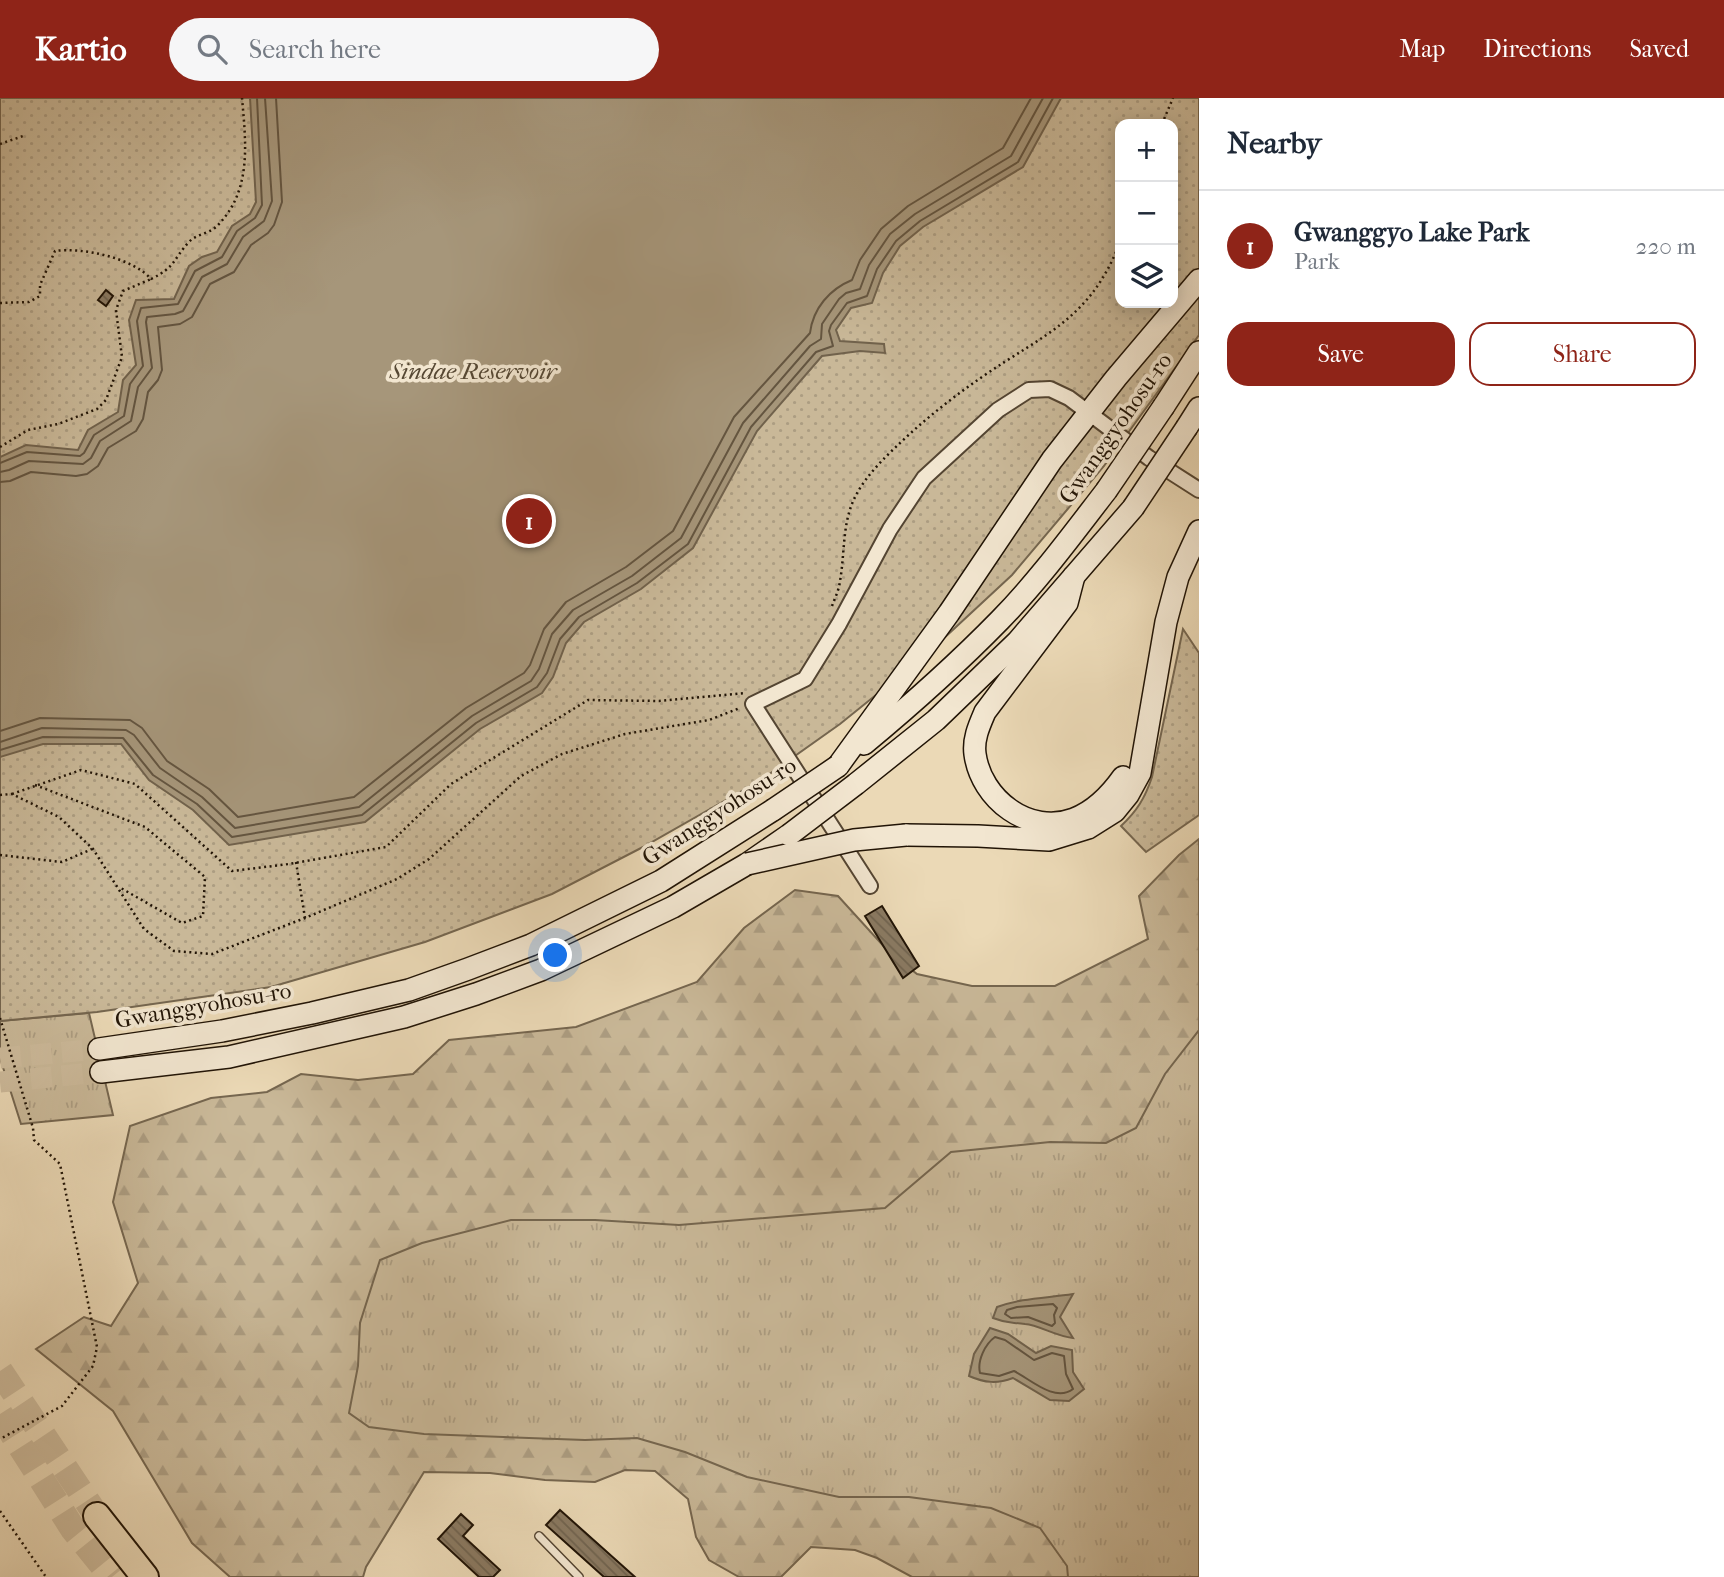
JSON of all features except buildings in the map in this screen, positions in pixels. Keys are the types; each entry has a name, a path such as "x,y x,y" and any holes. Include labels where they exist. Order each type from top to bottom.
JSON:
{"highway":[{"path":"97,1517 145,1577"}],"main road":[{"path":"838,766 949,613 1052,460 1199,280"},
{"name":"Gwanggyohosu-ro","path":"99,1049 222,1031 409,990 531,945 650,887 773,810 838,766 925,693 1002,618 1057,555 1107,491 1199,352"},
{"path":"101,1072 242,1055 404,1017 476,994 541,970 609,939 673,907 747,864 856,784 936,720 1017,642 1133,508 1199,408"},
{"path":"747,864 853,840 906,835 1049,840 1088,828 1115,811 1140,773 1166,622 1178,577 1199,531"},
{"path":"1074,576 1067,603 999,692 976,732 975,753 981,777 994,797 1011,812 1032,820 1054,823 1075,818 1109,796 1144,742"}],"street":[{"path":"870,886 751,698 805,679 839,624 890,529 924,478 998,410 1029,390 1051,389 1069,398 1149,458 1199,490"}],"lane":[{"path":"539,1536 579,1577"}],"path":[{"path":"0,447 28,430 58,424 97,409 106,400 121,358 116,310 123,291 172,267 190,240 216,227 239,195 246,157 242,98"},
{"path":"1164,119 1173,98"},
{"path":"0,144 26,135"},
{"path":"829,617 840,583 850,512 855,496 881,460 917,425 983,376 1055,330 1081,309 1103,279 1119,245"},
{"path":"0,303 29,302 40,296 40,285 55,251 84,250 142,268 151,279"},
{"path":"0,795 12,794 81,770 135,785 232,871 386,846 451,784 588,700 751,698"},
{"path":"12,794 59,817 93,849 144,929 174,951 212,954 397,878 429,859 521,776 562,754 625,734 709,720 751,698"},
{"path":"35,785 145,827 205,877 202,916 182,923 119,887"},
{"path":"0,855 62,862 93,849"},
{"path":"296,862 305,918"},
{"path":"0,1018 33,1128 33,1140 60,1164 97,1348 93,1366 62,1406 0,1439"},
{"path":"0,1511 46,1577"}],"green space":[{"path":"0,98 1199,98 1199,335 1104,466 1012,575 928,653 840,724 761,780 643,847 552,894 425,942 271,987 97,1012 0,1021"},
{"path":"1183,629 1199,653 1199,815 1146,852 1121,826 1140,804 1152,777"},
{"path":"1199,839 1199,1030 1165,1074 1136,1128 1106,1143 1050,1142 951,1152 885,1208 679,1225 595,1220 511,1220 422,1243 380,1260 360,1323 358,1366 349,1413 369,1427 424,1434 585,1440 637,1438 685,1452 747,1477 839,1497 909,1497 991,1508 1040,1528 1067,1566 1068,1577 912,1577 877,1558 855,1550 811,1547 781,1577 739,1577 709,1560 696,1537 688,1499 655,1471 625,1470 595,1482 545,1480 490,1473 424,1472 366,1567 363,1577 230,1577 192,1543 113,1411 36,1349 84,1317 111,1326 138,1283 113,1202 130,1126 211,1098 267,1092 301,1074 358,1080 413,1074 449,1040 576,1027 697,982 744,928 795,890 838,896 888,951 917,974 972,986 1055,986 1148,939 1139,896 1179,855"},
{"path":"1199,942 1199,1577 987,1577 696,1497 652,1466 313,1453 336,1262 973,1014"},
{"path":"89,1013 113,1115 21,1124 0,1058 0,1021"}],"water":[{"name":"Sindae Reservoir","path":"250,98 1061,98 1023,167 923,227 900,246 883,273 872,303 851,308 836,330 840,341 884,344 885,353 860,351 822,356 757,431 693,548 641,589 584,622 566,643 553,677 542,693 480,729 365,822 229,845 193,810 149,780 121,744 43,744 0,757 0,457 26,445 78,450 88,430 118,412 123,380 136,365 129,320 136,300 174,299 189,266 202,257 217,252 232,226 250,214 256,202"},
{"path":"1073,1294 1060,1317 1073,1338 1030,1325 993,1318 997,1307 1006,1304"},
{"path":"990,1328 1008,1334 1036,1353 1051,1346 1072,1350 1073,1372 1084,1389 1069,1401 1050,1400 1013,1378 991,1382 969,1376 974,1354"}],"tunnel":[{"path":"0,1058 99,1049"},
{"path":"0,1082 101,1072"},
{"path":"0,1371 97,1516"},
{"path":"0,1414 73,1529 112,1577"}],"place":[{"name":"Gwanggyo Lake Park","path":"529,521"}]}
